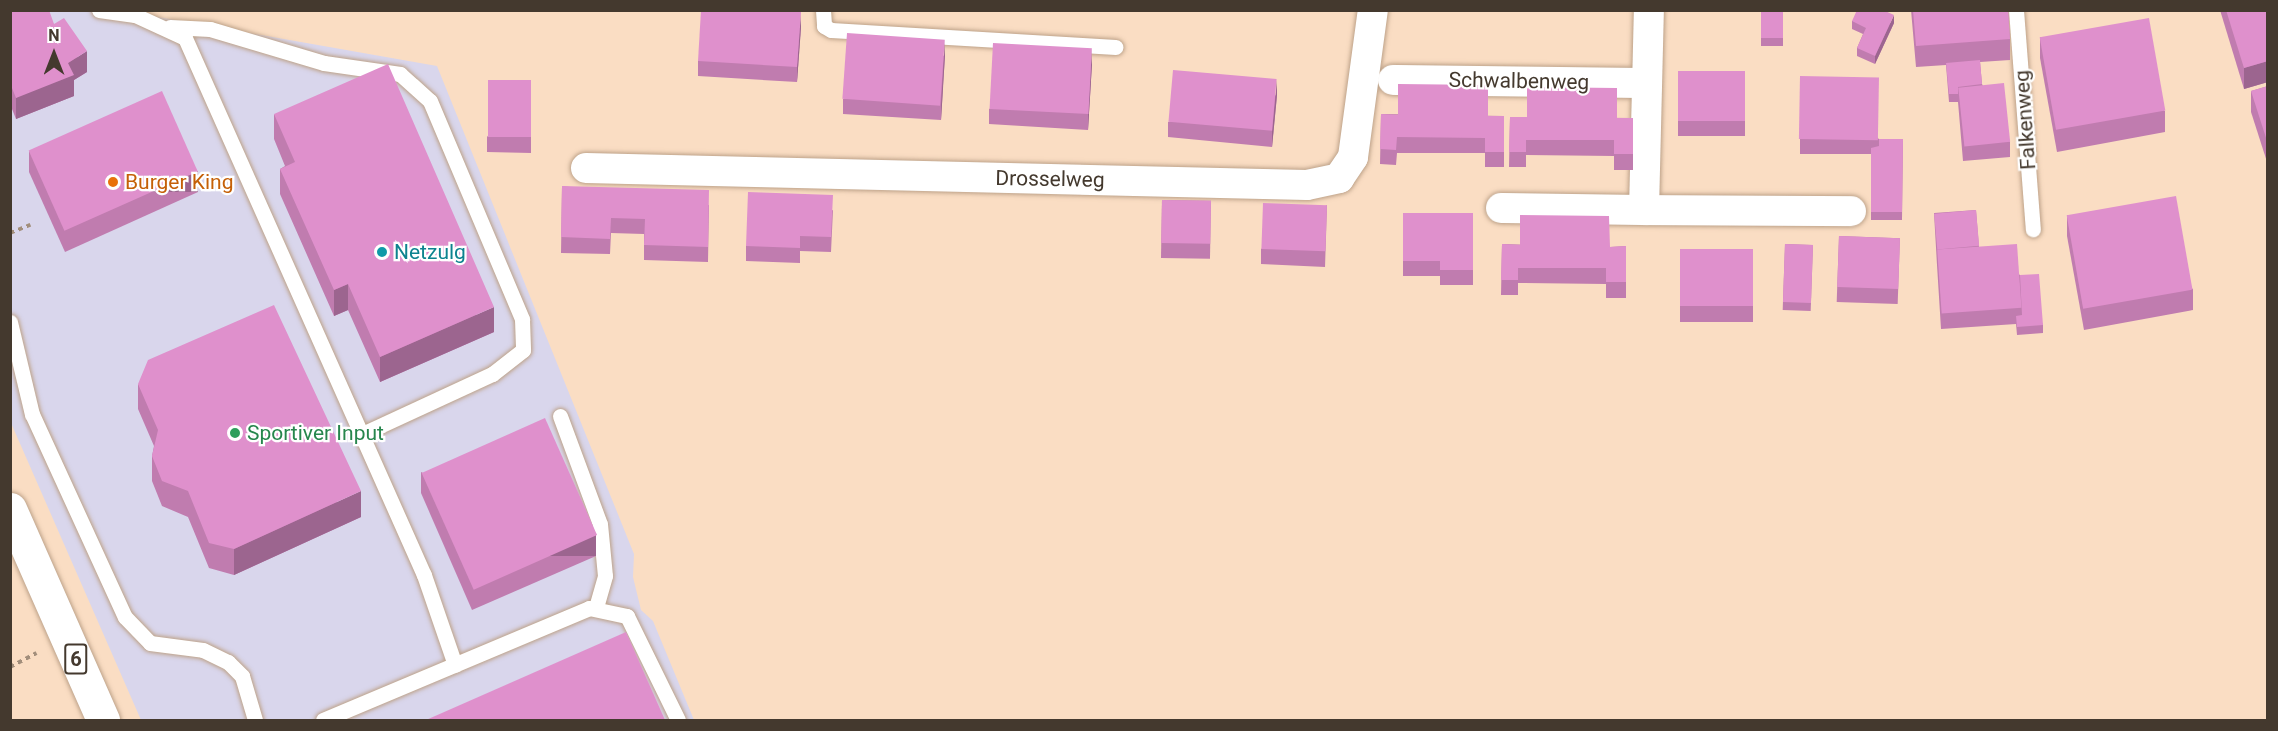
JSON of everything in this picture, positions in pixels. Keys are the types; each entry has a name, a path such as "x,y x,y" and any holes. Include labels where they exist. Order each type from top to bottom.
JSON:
{"main road":[{"name":"6","path":"10,509 103,720"}],"street":[{"name":"Drosselweg","path":"586,168 1307,185 1339,178 1353,157 1373,10"},
{"path":"1644,210 1649,10"},
{"name":"Schwalbenweg","path":"1393,80 1646,83"},
{"path":"1501,208 1851,211"}],"lane":[{"path":"99,10 167,26 210,29 324,63 400,74 430,101 522,319 523,350 492,374 360,435"},
{"path":"823,10 824,26 831,30 1115,47"},
{"name":"Falkenweg","path":"2016,10 2033,229"},
{"path":"167,26 185,38 205,79 445,625 455,665"},
{"path":"10,322 25,375 32,414 130,626 150,643 203,650 228,662 242,676 255,720"},
{"path":"560,416 604,540 605,576 597,608"},
{"path":"324,720 455,665 574,610 597,608 627,615 639,631 678,720"}],"path":[{"path":"10,234 30,225"}],"shaded area":[{"path":"10,11 124,11 437,66 634,554 633,577 641,610 653,621 694,720 141,720 11,423"}],"building":[{"path":"49,10 54,24 64,18 87,51 68,63 74,75 16,98 10,83 10,11"},
{"path":"701,10 801,12 797,67 698,61"},
{"path":"1761,10 1783,10 1783,38 1761,38"},
{"path":"1857,10 1883,10 1894,15 1875,56 1857,48 1866,28 1852,21"},
{"path":"1913,10 2008,10 2010,39 1916,46"},
{"path":"2226,10 2268,10 2268,61 2244,68"},
{"path":"2149,18 2165,111 2056,130 2040,37"},
{"path":"847,33 945,40 940,106 842,99"},
{"path":"993,43 1092,48 1088,114 990,109"},
{"path":"1980,60 1982,84 1958,87 1958,94 1949,94 1946,63"},
{"name":"Netzulg","path":"388,64 494,307 380,357 348,284 334,290 280,169 295,162 274,114"},
{"path":"1173,70 1277,79 1272,131 1168,122"},
{"path":"1678,71 1745,71 1745,121 1678,121"},
{"path":"1800,76 1879,77 1878,140 1799,139"},
{"path":"488,80 531,80 531,137 488,137"},
{"path":"2004,83 2010,142 1964,146 1958,88"},
{"path":"1398,84 1488,85 1488,116 1504,116 1504,152 1485,152 1485,138 1397,137 1396,150 1380,149 1381,114 1398,115"},
{"path":"2268,86 2268,144 2251,91"},
{"path":"1527,87 1617,88 1617,118 1633,118 1633,154 1614,154 1614,140 1526,140 1526,152 1509,152 1510,117 1527,117"},
{"name":"Burger King","path":"162,91 198,171 64,231 29,150"},
{"path":"1879,139 1903,139 1902,212 1871,212 1871,148 1879,146"},
{"path":"562,186 709,190 708,247 644,245 645,219 611,218 610,239 561,237"},
{"path":"748,192 833,195 831,237 800,236 800,248 746,246"},
{"path":"2176,196 2192,290 2083,309 2067,215"},
{"path":"1162,200 1211,201 1210,244 1161,243"},
{"path":"1263,203 1327,205 1325,251 1261,249"},
{"path":"1976,210 1979,246 1937,250 1934,214"},
{"path":"1403,213 1473,213 1473,270 1440,270 1440,261 1403,261"},
{"path":"1520,215 1609,216 1610,247 1626,246 1626,282 1606,282 1606,268 1518,268 1518,280 1501,280 1502,244 1520,245"},
{"path":"1839,236 1900,238 1898,289 1837,287"},
{"path":"1785,244 1813,245 1811,303 1783,302"},
{"path":"2017,244 2021,308 1942,313 1937,250"},
{"path":"1680,249 1753,249 1753,306 1680,306"},
{"path":"2039,274 2043,325 2017,327 2016,316 2022,315 2020,275"},
{"name":"Sportiver Input","path":"274,305 361,491 234,549 209,543 188,491 162,481 152,456 158,430 138,384 148,360"},
{"path":"545,418 597,535 474,590 422,473"},
{"path":"626,632 665,720 426,720"}],"place":[{"name":"Burger King","path":"113,182"},
{"name":"Netzulg","path":"382,252"},
{"name":"Sportiver Input","path":"235,433"}]}
